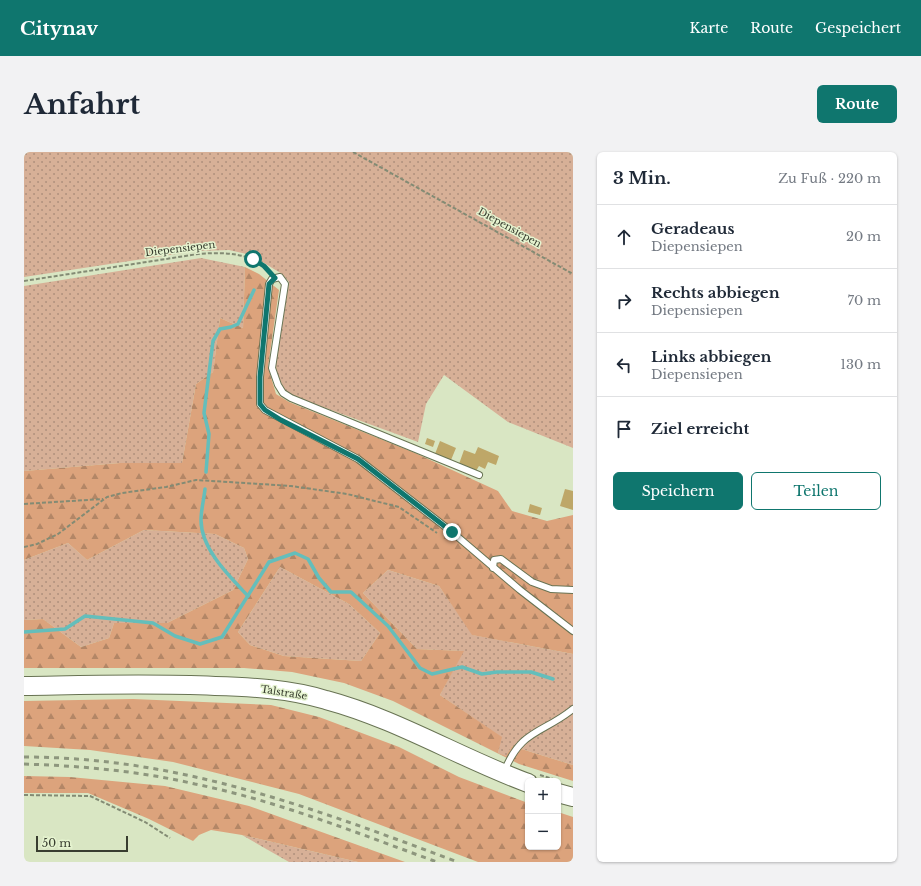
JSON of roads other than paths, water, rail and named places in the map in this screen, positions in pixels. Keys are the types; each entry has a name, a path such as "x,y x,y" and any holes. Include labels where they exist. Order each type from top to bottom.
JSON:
{"main road":[{"name":"Talstraße","path":"24,686 176,684 252,687 294,692 326,699 367,713 503,774 525,782"},
{"path":"561,794 573,797"}],"lane":[{"path":"479,475 291,398 283,393 278,385 272,368 285,284 283,279 280,277 275,278 269,284 260,377 260,404 281,420 358,459 452,532 493,568 573,631"},
{"path":"493,568 494,560 501,559 532,582 551,589 573,590"},
{"path":"503,774 519,745 536,731 573,709"}],"waterway":[{"path":"206,472 209,434 204,413 213,341 220,329 238,324 254,290"},
{"path":"205,489 201,520 202,531 206,541 217,561 248,596"},
{"path":"24,632 65,629 85,616 153,623 175,636 200,644 222,637 269,562 295,553 308,559 319,578 331,592 351,592 388,626 420,668 432,674 462,667 482,674 497,672 531,672 553,679"}],"railway":[{"path":"24,757 82,759 138,766 192,776 299,805 458,862"},
{"path":"24,764 132,772 174,779 226,791 317,818 437,862"}]}
